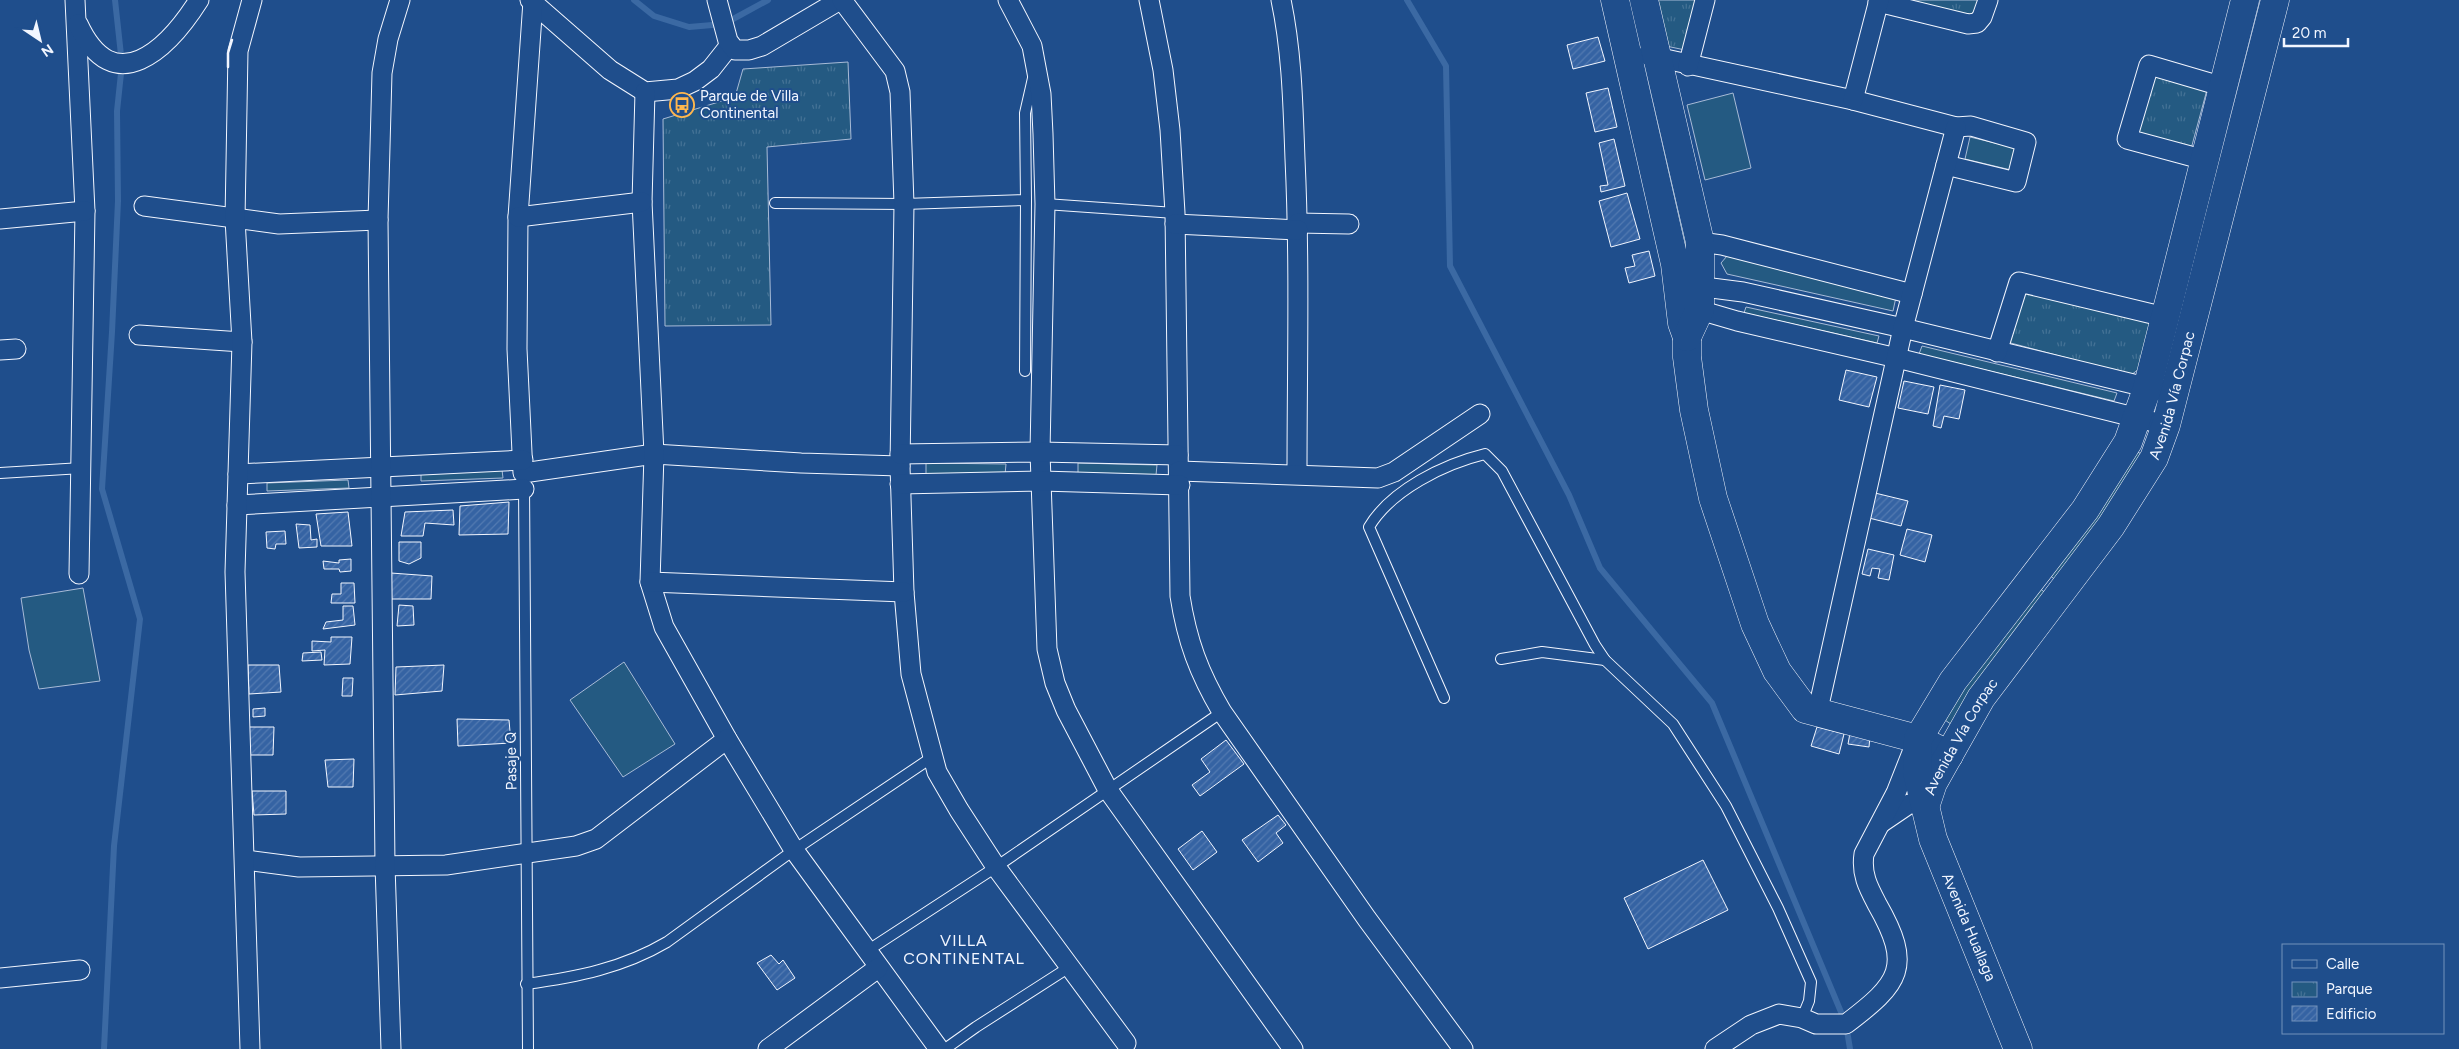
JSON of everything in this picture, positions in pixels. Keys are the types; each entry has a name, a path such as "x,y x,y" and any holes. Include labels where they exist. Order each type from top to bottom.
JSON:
{"main road":[{"path":"1615,0 1690,296"},
{"path":"1644,0 1700,242 1690,296 1687,357 1694,410 1713,498 1755,624 1777,671 1805,709 1817,714 1918,740 1949,755"},
{"name":"Avenida Vía Corpac","path":"1926,804 1917,772 1918,740 1953,681 2085,510 2128,442 2138,418 2147,389 2245,0"},
{"name":"Avenida Vía Corpac","path":"1926,804 1934,783 1981,698 2112,526 2154,458 2166,425 2275,0"},
{"name":"Avenida Huallaga","path":"1926,804 1932,839 2018,1049"}],"street":[{"path":"74,8 86,42 94,52 108,62 122,64 155,52 169,40 187,19 199,0"},
{"path":"250,1049 246,860 235,572 242,342 235,220 238,51 252,0"},
{"path":"391,1049 385,865 378,220 382,74 388,39 400,0"},
{"path":"719,1 729,43 736,50 749,50 762,46 841,0 895,71 900,92 904,204 900,468 904,592 911,674 937,772 959,810 996,867 1071,966 1126,1043"},
{"path":"1008,0 1026,31 1037,64 1043,134 1045,204 1040,452 1047,649 1055,683 1066,710 1108,790 1293,1049"},
{"path":"1149,0 1163,70 1175,218 1180,596 1185,626 1203,679 1222,712 1367,919 1463,1049"},
{"path":"1281,0 1286,25 1292,88 1298,226 1297,474"},
{"path":"1688,66 1705,0"},
{"path":"1854,100 1879,1 1968,24 1976,23 1982,18 1988,0"},
{"path":"532,1 610,70 645,92 678,89 695,81 710,69 729,43"},
{"path":"523,474 517,349 518,217 532,1"},
{"path":"74,8 85,211 79,574"},
{"path":"1628,54 1656,56 1688,66 1854,100 1956,127 1971,126 2026,142 2016,182 1946,165"},
{"path":"2205,160 2127,139 2149,65 2224,87"},
{"path":"645,92 642,202 654,454 650,582 664,627 727,739 794,850 878,968 940,1049"},
{"path":"1817,714 1903,328 1956,127"},
{"path":"518,217 642,202"},
{"path":"144,206 235,220 279,224 378,220"},
{"path":"0,219 85,211"},
{"path":"1175,218 1298,226 1348,224"},
{"path":"1700,242 1722,245 1912,294"},
{"path":"1997,352 2019,282 2165,317"},
{"path":"1690,296 1903,328 2147,389 2174,393"},
{"path":"1690,296 1737,321 1897,358 2166,425"},
{"path":"139,335 242,342"},
{"path":"900,468 1040,452 1179,470 1378,478 1394,472 1480,414"},
{"path":"237,505 382,497 654,454 900,468 1041,481 1179,470"},
{"path":"238,474 381,466 523,474"},
{"path":"650,582 904,592"},
{"path":"246,860 299,867 446,865 576,846 596,839 727,739"},
{"path":"1715,1049 1751,1025 1779,1014 1802,1018 1816,1024 1846,1024 1886,990 1897,966 1897,947 1863,874 1864,854 1896,793 1918,740"},
{"path":"1878,825 1909,804 1926,804"},
{"path":"768,1049 878,968"},
{"path":"0,978 80,970"}],"lane":[{"path":"1024,370 1025,113 1037,64"},
{"path":"775,203 904,204 1026,200"},
{"path":"1045,204 1175,218"},
{"path":"1444,698 1369,527 1378,512 1421,480 1462,460 1485,454 1502,471 1595,645 1605,660 1673,724 1726,806 1778,908 1811,982 1809,1001 1802,1018"},
{"path":"0,474 82,468"},
{"name":"Pasaje Q","path":"523,474 528,1049"},
{"path":"1501,659 1542,652 1605,660"},
{"path":"867,951 996,867 1222,712"},
{"path":"526,984 574,978 620,966 646,955 667,942 794,850 934,756"},
{"path":"945,1049 1071,966"}],"green space":[{"path":"1655,0 1699,0 1685,50 1666,46"},
{"path":"1905,0 1979,0 1975,13 1969,16"},
{"path":"848,62 851,139 767,147 771,325 665,326 663,119 735,97 743,69"},
{"path":"2150,71 2208,86 2191,149 2135,135"},
{"path":"1653,80 1695,255 1687,257 1647,81"},
{"path":"1733,93 1751,168 1705,180 1687,105"},
{"path":"1970,137 2016,148 2011,170 1965,159"},
{"path":"1727,256 1896,297 1893,311 1727,274 1721,263"},
{"path":"2021,285 2152,321 2139,369 2131,375 2007,342"},
{"path":"1746,307 1879,336 1877,343 1744,313"},
{"path":"1922,346 2117,393 2114,401 1919,354"},
{"path":"2134,450 2145,456 2058,582 2048,574"},
{"path":"926,463 1006,464 1005,475 926,474"},
{"path":"1078,463 1157,465 1156,475 1078,473"},
{"path":"502,470 503,478 421,481 421,473"},
{"path":"348,480 349,488 267,491 267,483"},
{"path":"2038,587 2048,595 1955,727 1945,720 1964,684"},
{"path":"83,588 100,681 39,689 29,650 21,598"},
{"path":"624,662 675,744 623,777 570,700"}],"building":[{"path":"1598,37 1605,61 1573,69 1567,45"},
{"path":"1608,88 1617,127 1595,132 1586,93"},
{"path":"1614,139 1625,186 1601,192 1600,186 1608,185 1599,143"},
{"path":"1627,193 1640,239 1611,247 1599,201"},
{"path":"1649,251 1655,276 1629,283 1625,268 1635,266 1632,255"},
{"path":"1846,370 1877,377 1869,407 1839,400"},
{"path":"1904,381 1934,387 1928,414 1898,408"},
{"path":"1940,385 1965,390 1959,419 1944,416 1941,428 1933,426"},
{"path":"1875,493 1908,501 1901,526 1869,518"},
{"path":"509,502 508,534 459,535 460,506"},
{"path":"453,510 454,525 425,523 423,536 401,536 405,512"},
{"path":"348,512 352,546 321,546 316,514"},
{"path":"296,524 310,525 311,540 317,539 317,547 299,548"},
{"path":"1907,529 1932,535 1925,562 1900,555"},
{"path":"285,531 286,544 276,544 275,549 267,548 266,532"},
{"path":"399,542 421,542 421,558 409,564 399,561"},
{"path":"1868,549 1894,555 1889,580 1878,578 1880,569 1872,568 1870,576 1862,574"},
{"path":"351,559 351,571 340,572 339,569 324,569 323,561 339,563 339,560"},
{"path":"391,573 432,576 431,599 391,599"},
{"path":"341,583 354,583 355,603 331,603 332,594 341,594"},
{"path":"399,605 413,606 414,625 397,626"},
{"path":"343,606 353,606 355,625 323,629 326,622 343,620"},
{"path":"331,637 352,637 350,664 324,665 325,650 312,651 312,641 331,642"},
{"path":"321,652 322,660 302,661 303,653"},
{"path":"248,665 279,665 281,692 249,694"},
{"path":"444,665 442,691 395,695 396,667"},
{"path":"343,678 353,678 352,696 342,696"},
{"path":"265,708 265,716 253,717 253,709"},
{"path":"457,719 509,720 511,743 458,746"},
{"path":"246,727 274,727 273,755 250,755"},
{"path":"1817,727 1844,734 1839,754 1811,746"},
{"path":"1850,733 1870,736 1869,747 1848,744"},
{"path":"1226,740 1244,764 1200,796 1192,785 1210,772 1201,759"},
{"path":"354,759 353,787 328,787 325,760"},
{"path":"252,791 286,791 286,814 254,815"},
{"path":"1278,815 1286,825 1276,833 1283,843 1258,862 1242,840"},
{"path":"1202,831 1217,852 1193,870 1178,849"},
{"path":"1703,860 1728,910 1648,949 1624,898"},
{"path":"771,955 779,964 783,960 795,978 777,990 757,963"}],"waterway":[{"path":"104,1049 114,846 140,619 102,489 118,201 117,111 122,64 115,0"},
{"path":"634,0 654,16 689,27 724,24 768,0"},
{"path":"1407,0 1446,66 1450,266 1569,495 1600,568 1712,703 1846,1024 1850,1049"}],"wall":[{"path":"228,67 228,53 232,40"}],"place":[{"name":"Parque de Villa Continental","path":"682,105"}],"district":[{"name":"VILLA CONTINENTAL","path":"964,949"}]}
